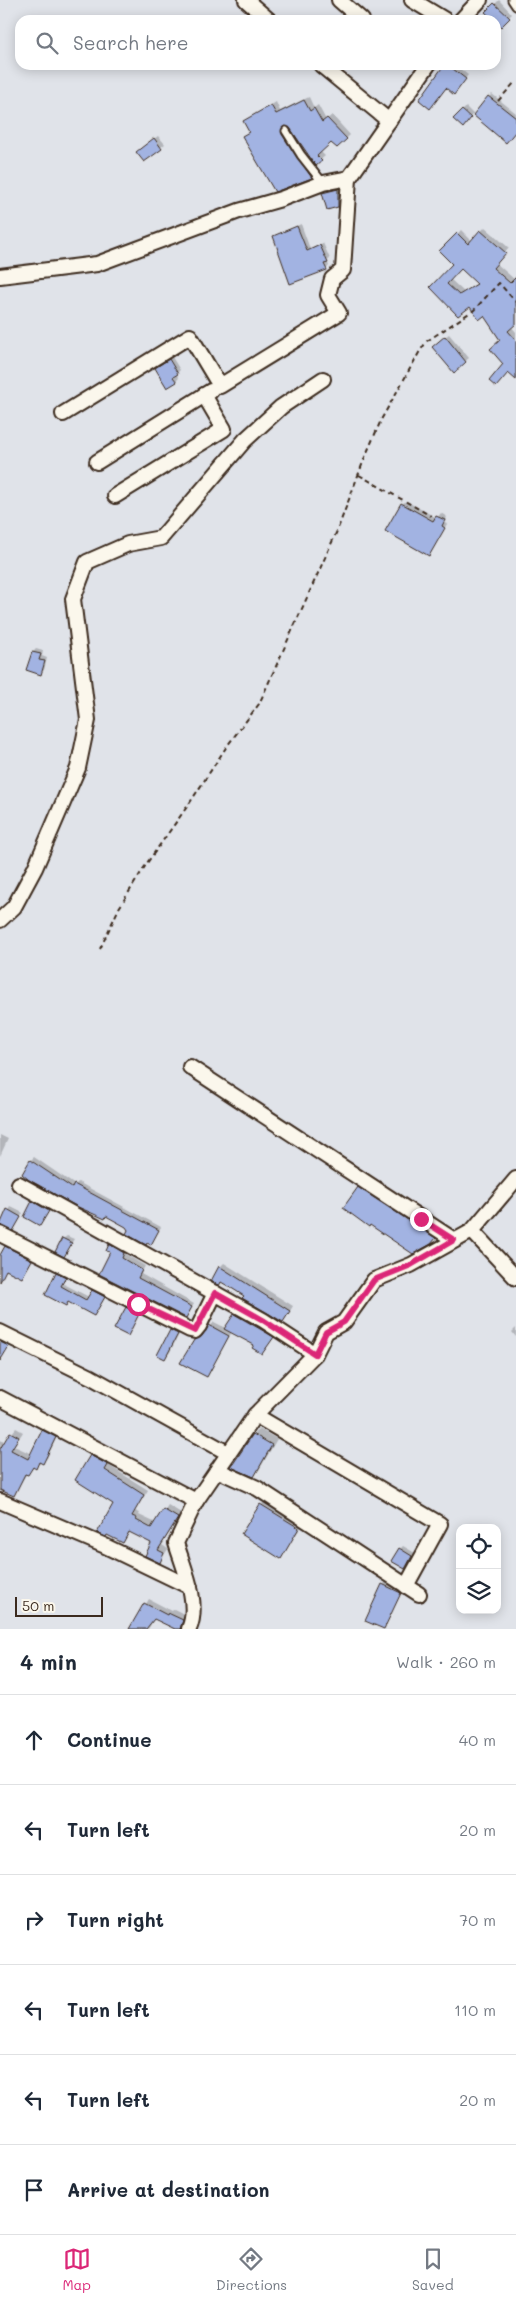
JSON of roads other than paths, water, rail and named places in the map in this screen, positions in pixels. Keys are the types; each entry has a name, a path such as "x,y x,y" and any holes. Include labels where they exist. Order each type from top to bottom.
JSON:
{"street":[{"path":"246,0 263,15"},
{"path":"338,0 356,15"},
{"path":"412,0 437,15"},
{"path":"466,15 480,0"},
{"path":"327,70 388,121"},
{"path":"97,462 339,314 328,295 329,287 336,274 343,270 348,178 388,121 420,70"},
{"path":"0,276 97,264 239,211 314,188 322,183 348,178"},
{"path":"63,414 190,336 220,386"},
{"path":"0,920 14,907 35,868 78,768 88,720 73,599 87,562 128,544 161,538 246,440 281,407 323,379"},
{"path":"115,496 224,429 204,395"},
{"path":"190,1067 454,1240"},
{"path":"189,1629 194,1618 190,1587 176,1544 196,1501 255,1415 315,1354 326,1332 344,1322 374,1280 411,1265 472,1231 516,1179"},
{"path":"19,1184 263,1320 315,1354"},
{"path":"472,1231 516,1278"},
{"path":"0,1234 190,1330 195,1331 199,1326 215,1293"},
{"path":"0,1332 91,1377 228,1454"},
{"path":"0,1399 196,1501"},
{"path":"255,1415 440,1524 406,1586"},
{"path":"217,1470 257,1488 419,1594"},
{"path":"0,1502 103,1546 190,1587"}],"lane":[{"path":"512,0 516,6"},
{"path":"286,131 322,183"}]}
